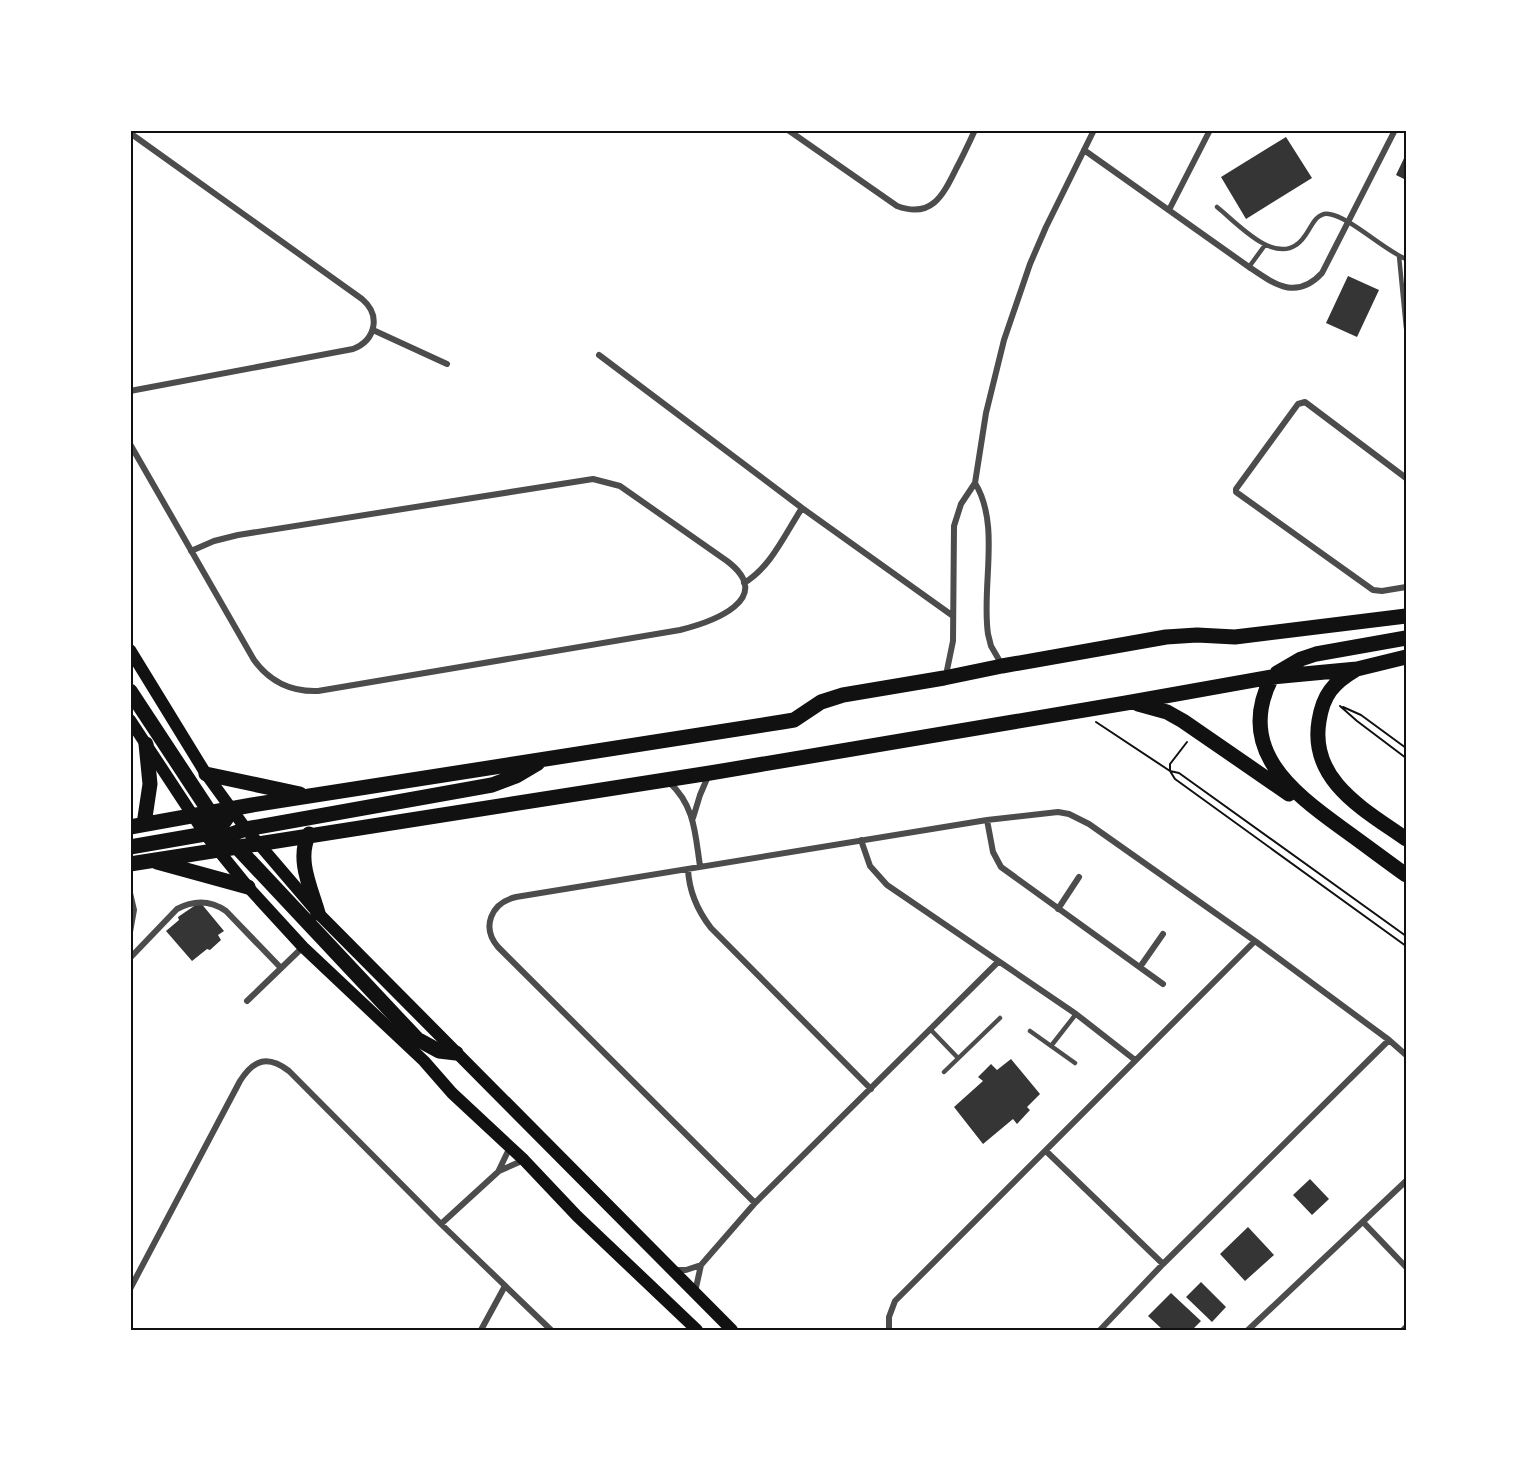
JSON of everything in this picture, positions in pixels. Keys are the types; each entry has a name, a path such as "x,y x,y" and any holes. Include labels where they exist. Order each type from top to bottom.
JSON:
{"main road":[{"path":"146,744 150,784 137,826 231,808 794,720 821,702 832,698 1166,637 1197,635 1235,637 1407,616"},
{"path":"1316,809 1285,781 1273,766 1265,750 1260,715 1272,676 1301,659 1316,654 1407,638"},
{"path":"130,650 206,774 231,808 226,834 218,851"},
{"path":"130,720 192,815 226,834 259,843 710,773 1272,676 1358,669 1407,657"},
{"path":"1358,669 1344,676 1324,698 1318,726 1318,745 1323,763 1332,781 1349,798 1407,839"},
{"path":"130,691 209,812 226,834 417,1039 438,1051 456,1053"},
{"path":"1126,703 1144,705 1175,716 1269,782 1316,809 1407,875"},
{"path":"130,847 226,834 492,785 516,776 543,759"},
{"path":"206,774 309,796"},
{"path":"218,851 226,834 231,808"},
{"path":"309,834 304,845 303,860 318,913"},
{"path":"259,843 318,913 732,1330"},
{"path":"130,864 218,851"},
{"path":"218,851 303,947 424,1061 452,1093 524,1160 577,1216 697,1330"},
{"path":"151,861 248,886"}],"street":[{"path":"788,130 897,207 920,210 934,204 944,193 975,130"},
{"path":"944,678 952,654 954,526 961,504 975,483 990,394 1013,311 1046,227 1094,130"},
{"path":"1169,210 1210,130"},
{"path":"1084,150 1276,285 1292,288 1309,284 1322,273 1395,130"},
{"path":"130,133 362,298 374,316 373,330 365,342 353,350 130,391"},
{"path":"373,330 447,363"},
{"path":"599,355 802,508 953,616"},
{"path":"1407,478 1305,402 1301,402 1236,489 1236,492 1373,590 1407,587"},
{"path":"130,444 191,551 260,669 277,682 297,690 307,691 680,630 707,622 732,610 743,596 744,583 734,566 627,491 611,482 593,479 238,535 214,541 191,551"},
{"path":"975,483 982,495 987,516 986,612 988,634 991,646 1002,666"},
{"path":"744,583 767,563 802,508"},
{"path":"693,818 710,773"},
{"path":"665,779 685,801 693,818 700,866"},
{"path":"755,1203 498,947 490,933 491,916 495,909 508,899 987,820 1058,812 1080,819 1255,941 1407,1055"},
{"path":"987,820 993,852 1001,867 1163,984"},
{"path":"861,840 870,866 880,879 1076,1014 1135,1060"},
{"path":"688,868 694,899 703,918 711,928 871,1089"},
{"path":"1058,909 1079,877"},
{"path":"130,892 134,910 130,932"},
{"path":"130,958 177,909 203,902 212,903 226,911 281,968"},
{"path":"1140,967 1163,934"},
{"path":"889,1330 888,1317 895,1301 1255,941"},
{"path":"247,1001 303,947"},
{"path":"671,1270 687,1270 701,1264 755,1203 998,962"},
{"path":"1100,1330 1163,1264 1389,1040"},
{"path":"130,1288 246,1071 258,1063 270,1060 279,1063 289,1071 441,1224 551,1330"},
{"path":"499,1171 510,1147"},
{"path":"1046,1151 1163,1264"},
{"path":"441,1224 499,1171 524,1160"},
{"path":"1248,1330 1407,1181"},
{"path":"1363,1222 1407,1267"},
{"path":"695,1293 701,1264"},
{"path":"481,1330 505,1286"},
{"path":"1403,1330 1407,1327"}],"lane":[{"path":"1217,207 1265,245 1278,250 1291,248 1302,240 1316,219 1324,214 1348,223 1407,259"},
{"path":"1249,267 1265,245"},
{"path":"1399,256 1407,328"},
{"path":"1051,1046 1076,1014"},
{"path":"944,1072 1000,1018"},
{"path":"931,1030 958,1058"},
{"path":"1030,1031 1075,1063"}],"path":[{"path":"1407,748 1361,715 1340,706 1357,722 1407,758"},
{"path":"1077,711 1170,771 1179,773 1407,936"},
{"path":"1191,738 1170,764 1170,771 1174,779 1407,946"}],"building":[{"path":"1286,137 1312,178 1246,219 1221,177"},
{"path":"1406,154 1406,180 1396,175"},
{"path":"1348,276 1379,290 1357,337 1326,323"},
{"path":"200,902 224,931 218,935 221,940 192,961 166,931 179,920 178,917"},
{"path":"1011,1059 1040,1094 1027,1107 1030,1110 1017,1124 1013,1119 983,1144 954,1107 983,1081 978,1077 991,1064 997,1070"},
{"path":"1310,1179 1329,1199 1312,1215 1293,1195"},
{"path":"1248,1227 1274,1255 1245,1281 1220,1254"},
{"path":"1201,1282 1226,1307 1212,1322 1186,1297"},
{"path":"1171,1293 1201,1321 1192,1330 1163,1330 1148,1316"}]}
